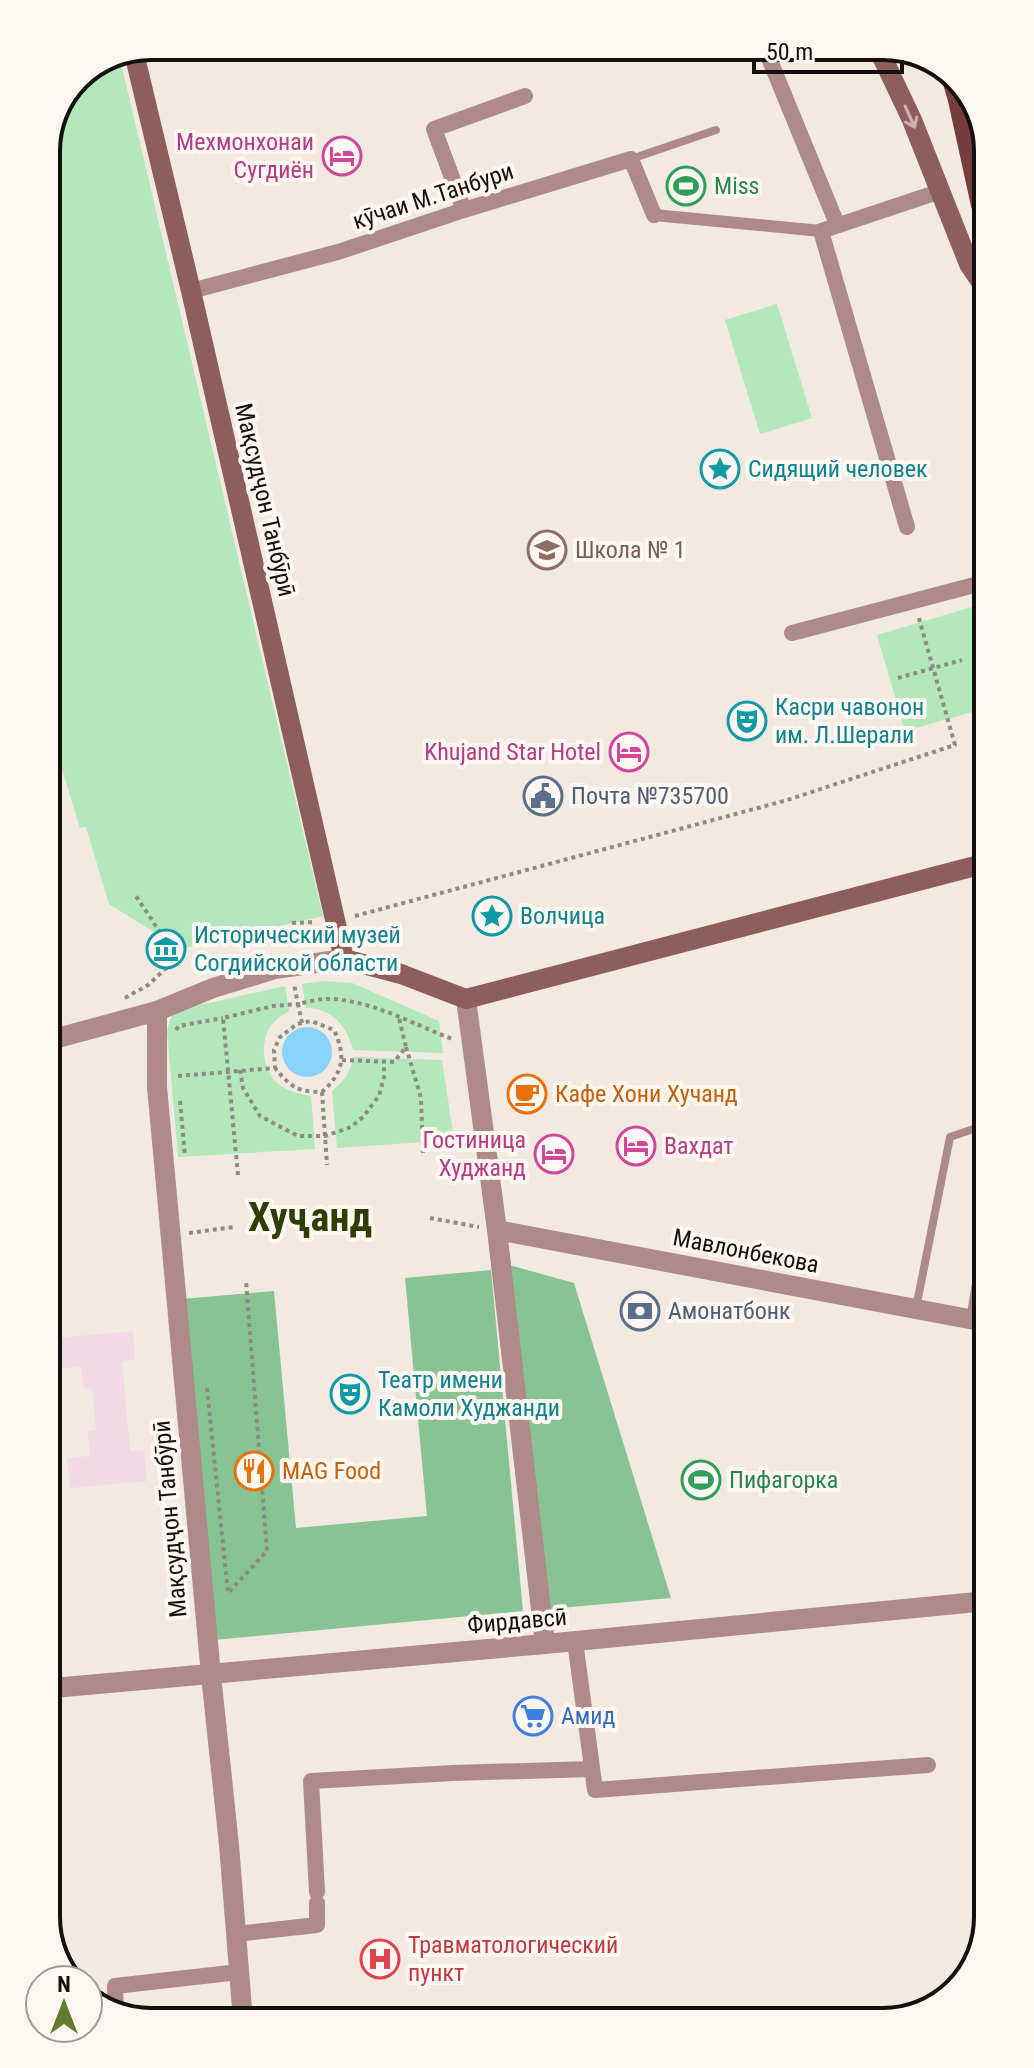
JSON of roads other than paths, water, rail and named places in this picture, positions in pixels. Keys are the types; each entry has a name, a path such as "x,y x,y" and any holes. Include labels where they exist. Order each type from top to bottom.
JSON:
{"main road":[{"path":"884,60 912,120 974,272"},
{"name":"Мақсудҷон Танбӯрӣ","path":"136,62 344,959"},
{"path":"958,100 974,173"},
{"path":"344,959 401,974 466,999 974,866"}],"street":[{"path":"769,60 829,228 907,527"},
{"path":"464,210 434,129 525,96"},
{"path":"631,159 654,215 829,228 941,191"},
{"name":"кӯчаи М.Танбури","path":"191,291 338,252 631,159"},
{"path":"792,633 974,585"},
{"path":"60,1037 157,1011 213,988 275,969 344,959"},
{"path":"466,999 497,1230 545,1644"},
{"name":"Мақсудҷон Танбӯрӣ","path":"157,1011 157,1087 242,2008"},
{"name":"Мавлонбекова","path":"497,1230 974,1320"},
{"name":"Фирдавсӣ","path":"60,1687 974,1602"},
{"path":"575,1641 595,1790 928,1765"},
{"path":"236,1934 317,1925 311,1781 592,1769"},
{"path":"115,2000 115,1986 239,1972"}],"lane":[{"path":"631,159 716,130"},
{"path":"915,1309 950,1137 974,1129"}],"water":[{"path":"307,1027 325,1034 332,1052 325,1070 307,1077 289,1070 282,1052 289,1034"}],"place":[{"name":"Мехмонхонаи Сугдиён","path":"342,156"},
{"name":"Miss","path":"686,186"},
{"name":"Сидящий человек","path":"720,469"},
{"name":"Школа № 1","path":"547,550"},
{"name":"Касри чавонон им. Л.Шерали","path":"747,721"},
{"name":"Khujand Star Hotel","path":"629,752"},
{"name":"Почта №735700","path":"543,796"},
{"name":"Волчица","path":"492,916"},
{"name":"Исторический музей Согдийской области","path":"166,949"},
{"name":"Кафе Хони Хучанд","path":"527,1094"},
{"name":"Вахдат","path":"636,1146"},
{"name":"Гостиница Худжанд","path":"554,1154"},
{"name":"Амонатбонк","path":"640,1311"},
{"name":"Театр имени Камоли Худжанди","path":"350,1394"},
{"name":"MAG Food","path":"254,1471"},
{"name":"Пифагорка","path":"701,1480"},
{"name":"Амид","path":"533,1716"},
{"name":"Травматологический пункт","path":"380,1959"}],"district":[{"name":"Хуҷанд","path":"310,1217"}]}
